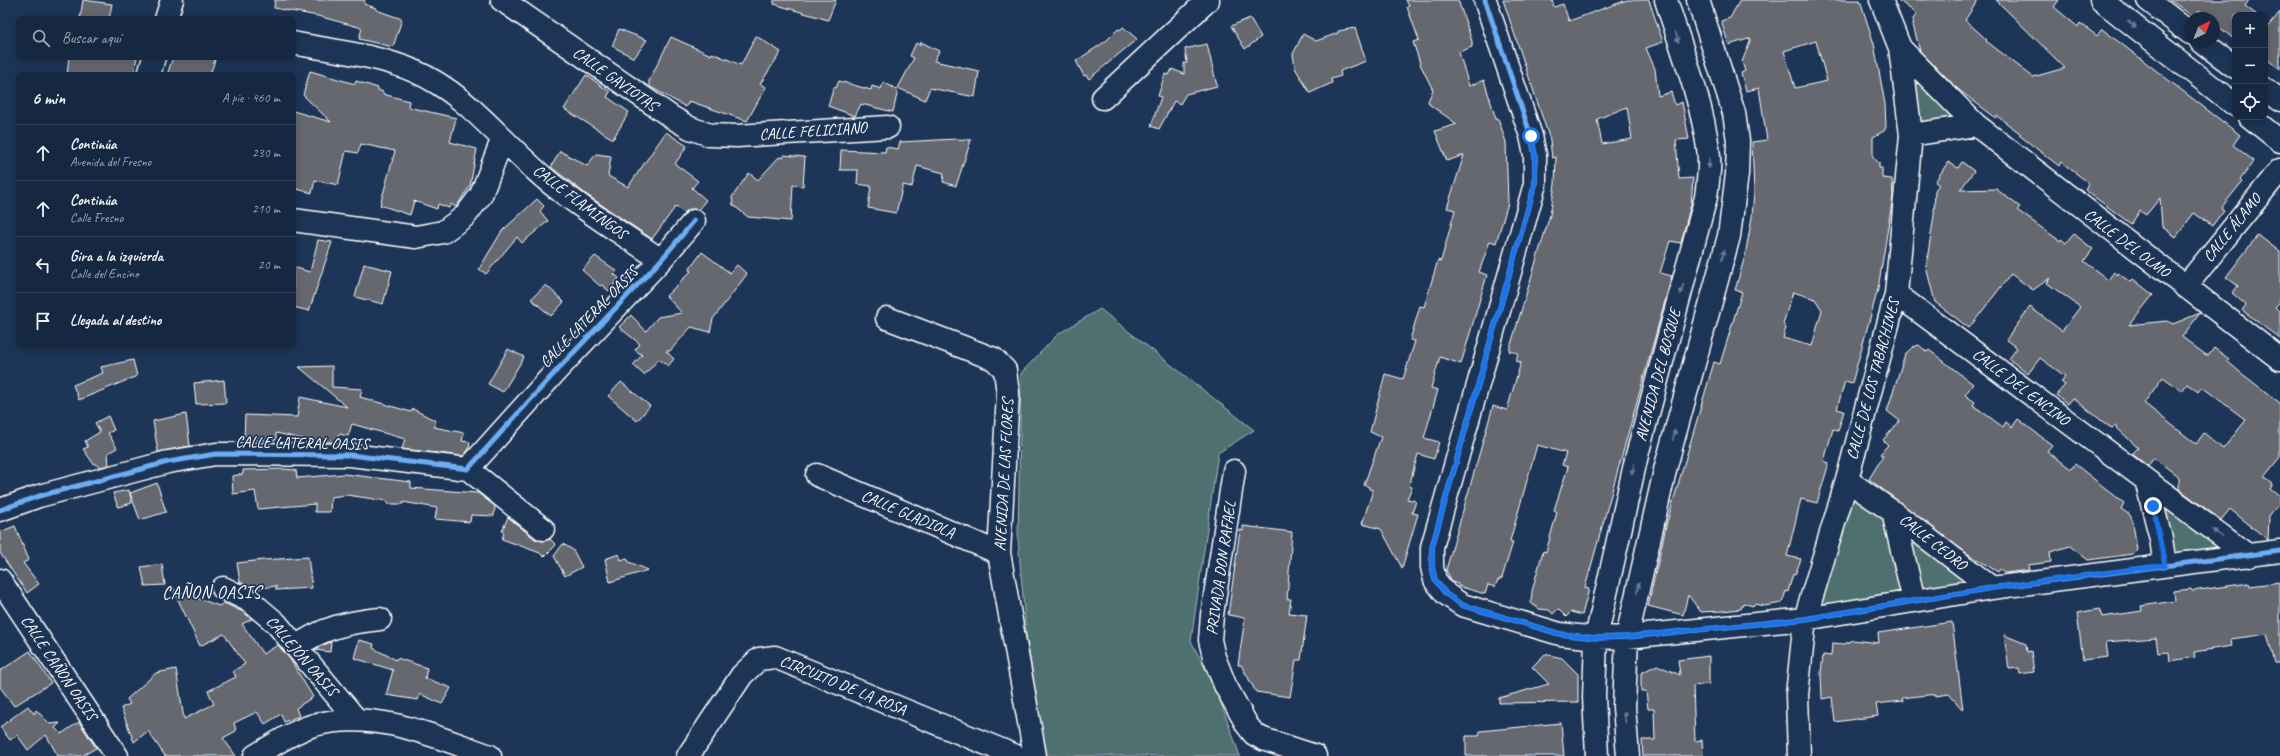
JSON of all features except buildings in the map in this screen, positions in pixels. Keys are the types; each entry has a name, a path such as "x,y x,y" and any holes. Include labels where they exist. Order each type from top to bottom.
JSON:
{"street":[{"path":"167,16 172,0"},
{"name":"CALLE GAVIOTAS","path":"502,0 673,118 690,128 710,135 738,136"},
{"path":"1103,98 1208,0"},
{"path":"1485,0 1531,136 1535,155 1535,184 1432,547 1432,566 1435,580 1446,594 1462,605 1560,634 1596,638 1626,637 1805,619 1992,588 2280,551"},
{"name":"AVENIDA DEL BOSQUE","path":"1597,756 1594,697 1596,638 1637,455 1701,217 1709,172 1708,148 1696,99 1666,0"},
{"name":"AVENIDA DEL BOSQUE","path":"1628,756 1624,707 1626,637 1666,466 1729,236 1737,174 1738,141 1734,113 1698,0"},
{"name":"CALLE DE LOS TABACHINES","path":"1799,756 1797,695 1805,619 1847,480 1896,294 1911,135 1900,48 1881,0"},
{"path":"2101,0 2232,103"},
{"path":"2148,0 2184,28"},
{"name":"CALLE FLAMINGOS","path":"296,44 381,60 414,71 440,84 467,103 502,140 554,186 662,260"},
{"name":"CALLE DEL OLMO","path":"1900,48 1976,125 2280,359"},
{"path":"2210,48 2232,65"},
{"path":"150,72 153,60"},
{"path":"2268,91 2280,100"},
{"path":"2254,120 2280,141"},
{"path":"1911,135 1976,125"},
{"name":"CALLE FELICIANO","path":"738,136 888,127"},
{"path":"296,220 416,237 443,232 465,216 481,195 502,140"},
{"name":"CALLE ÁLAMO","path":"2185,287 2280,170"},
{"name":"CALLE LATERAL OASIS","path":"0,510 39,496 168,462 216,454 350,455 468,469 558,369 662,260 694,221"},
{"name":"CALLE DEL ENCINO","path":"1896,294 2249,556"},
{"name":"AVENIDA DE LAS FLORES","path":"887,318 994,359 1005,370 1008,394 999,553 1035,756"},
{"path":"468,469 543,529"},
{"name":"PRIVADA DON RAFAEL","path":"1234,471 1212,615 1210,640 1214,656 1225,685 1247,725 1254,734 1263,739 1315,756"},
{"name":"CALLE GLADIOLA","path":"817,475 999,553"},
{"name":"CALLE CEDRO","path":"1847,480 1893,512 1992,588"},
{"path":"2146,480 2161,539 2165,565"},
{"name":"CALLE CEDRO","path":"1893,512 1914,601"},
{"name":"CALLE CAÑON OASIS","path":"0,580 117,756"},
{"name":"CALLEJÓN OASIS","path":"223,588 250,601 276,623 355,718"},
{"path":"296,647 309,638 329,628 357,621 380,618"},
{"name":"CIRCUITO DE LA ROSA","path":"688,756 742,675 759,659 775,657 1016,756"},
{"name":"CALLEJÓN OASIS","path":"255,756 275,743 313,725 355,718 409,727 490,756"}],"green space":[{"path":"1900,48 1976,125 1911,135"},
{"path":"1100,309 1254,430 1218,453 1191,641 1216,689 1240,756 1046,756 1026,634 1018,539 1021,373 1058,334"},
{"path":"1847,480 1992,588 1805,619"},
{"path":"2146,480 2249,556 2165,565"}],"cycle path":[{"path":"1485,0 1531,136 1535,155 1535,184 1432,547 1432,567 1435,580 1446,594 1462,605 1560,634 1596,638 1627,637 1805,619 1992,588 2280,551"},
{"path":"0,510 39,496 168,462 216,454 350,455 468,469 558,369 661,260 694,221"}],"district":[{"name":"CAÑON OASIS","path":"212,592"}],"route":[{"path":"1531,136 1535,155 1535,184 1432,547 1432,566 1435,580 1446,594 1462,605 1560,634 1596,638 1626,637 1805,619 1992,588 2165,565 2161,539 2153,506"}]}
